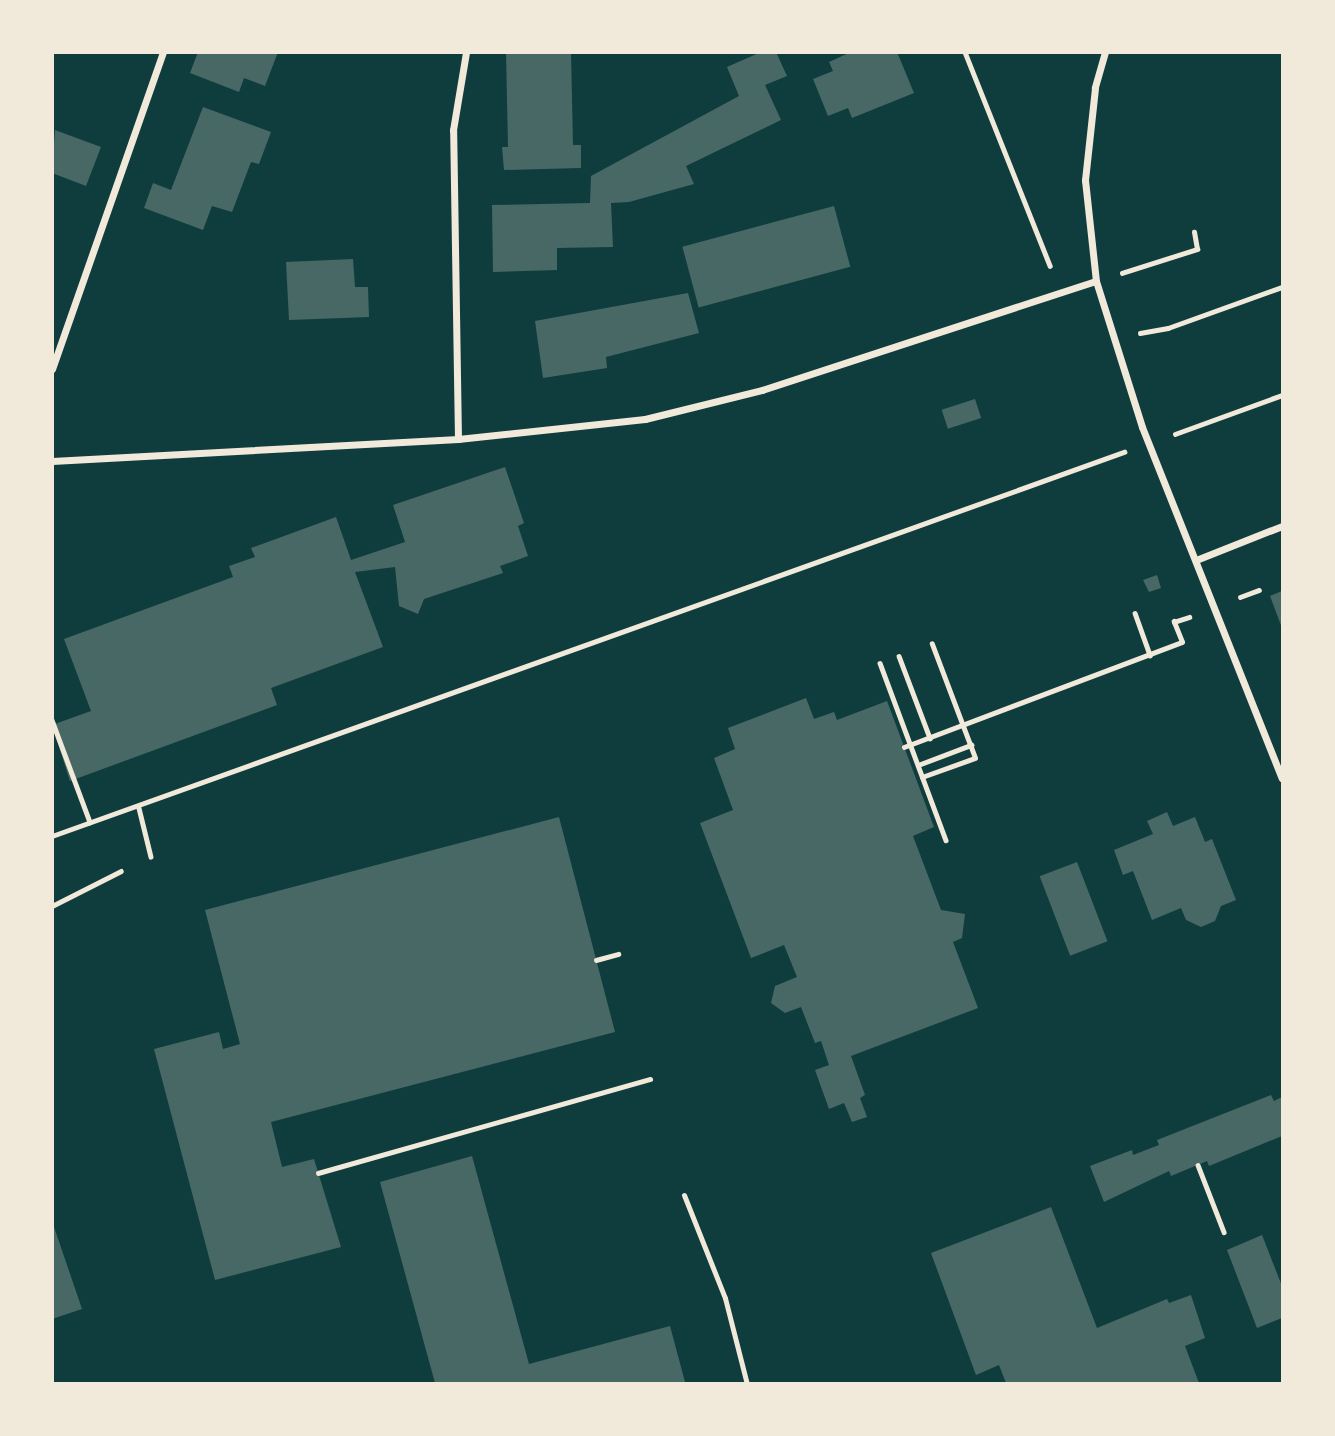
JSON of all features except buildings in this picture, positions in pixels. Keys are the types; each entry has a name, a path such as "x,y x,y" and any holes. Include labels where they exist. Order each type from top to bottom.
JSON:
{"street":[{"path":"52,369 163,52"},
{"path":"458,439 453,130 466,52"},
{"path":"1105,52 1095,88 1085,180 1096,281 1142,426 1283,778"},
{"path":"52,461 458,439 645,419 762,390 1059,290 1096,281"},
{"path":"1196,560 1283,526"}],"lane":[{"path":"684,1195 725,1298 747,1384"}],"path":[{"path":"965,52 1059,290"},
{"path":"1096,281 1197,249 1194,232"},
{"path":"1168,328 1283,287"},
{"path":"1191,428 1283,395"},
{"path":"52,836 139,808 1107,458"},
{"path":"1135,613 1150,655"},
{"path":"904,747 1182,642 1174,622"},
{"path":"922,777 975,758 932,643"},
{"path":"899,656 930,738"},
{"path":"880,663 946,840"},
{"path":"52,720 90,822"},
{"path":"918,765 971,746"},
{"path":"139,808 151,857"},
{"path":"52,906 121,871"},
{"path":"596,960 618,954"},
{"path":"318,1172 650,1079"},
{"path":"1198,1165 1224,1232"}]}
